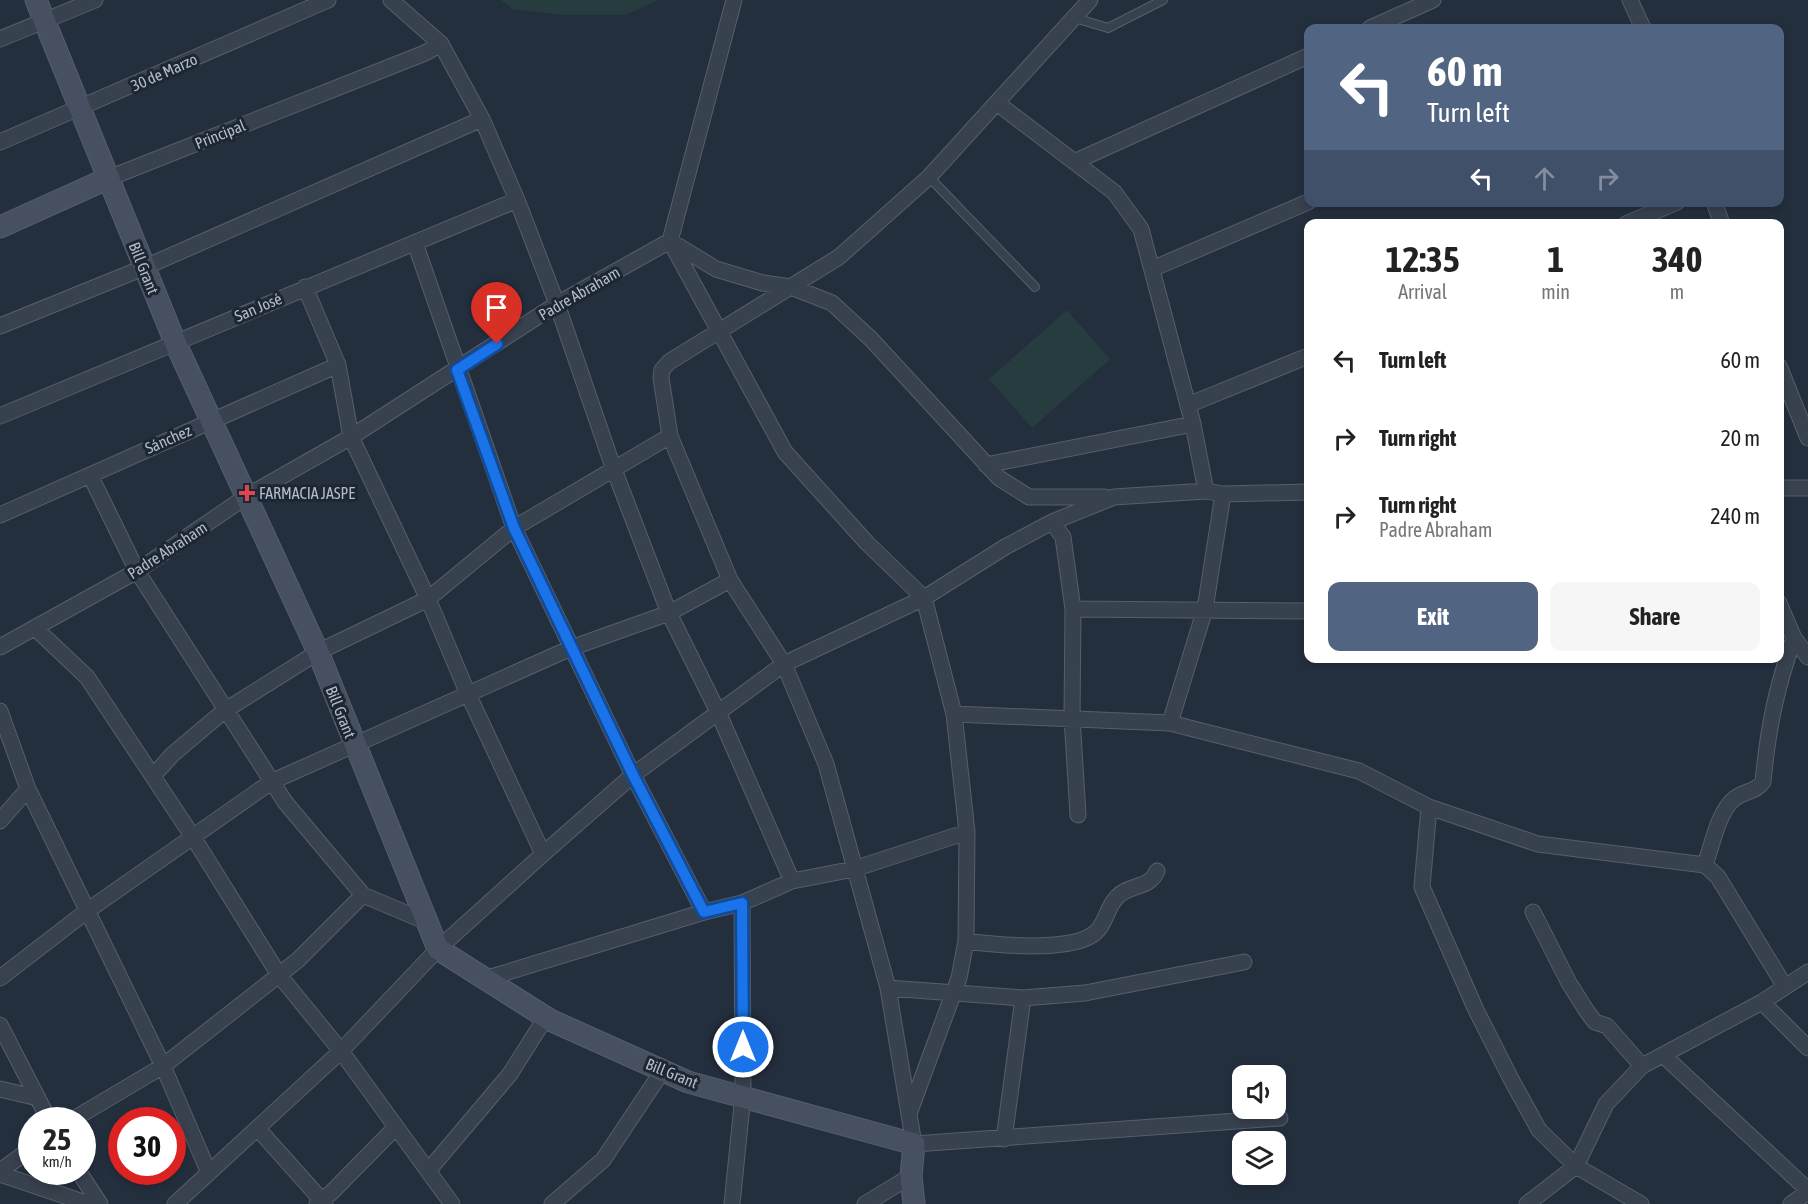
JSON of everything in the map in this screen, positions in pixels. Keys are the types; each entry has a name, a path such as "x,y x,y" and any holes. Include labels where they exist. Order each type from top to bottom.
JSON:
{"street":[{"name":"Bill Grant","path":"36,0 174,342 318,652 438,949 546,1017 688,1082 743,1095 914,1144"},
{"path":"0,39 95,0"},
{"name":"30 de Marzo","path":"0,142 328,0"},
{"path":"391,0 441,44 482,119 517,200 557,304 613,467 669,612 718,712 792,881"},
{"path":"734,0 670,241 785,452 867,543 924,598 954,714 967,832 966,941 954,991 909,1113"},
{"path":"914,1204 911,1176 914,1144 888,988 826,764 784,664 730,580 670,436 662,370 669,362 839,257 928,177 1090,0"},
{"path":"1379,24 1433,0"},
{"path":"1630,0 1641,24"},
{"name":"Principal","path":"0,227 109,178 425,53 441,44"},
{"path":"1074,162 1304,59"},
{"path":"997,103 1114,192 1141,229 1193,424 1206,490"},
{"path":"0,326 143,268 482,119"},
{"name":"San José","path":"0,416 517,200"},
{"path":"1152,269 1304,204"},
{"path":"1638,219 1665,207"},
{"path":"670,241 716,269 763,283 791,287 832,303 871,339 999,478 1029,497 1114,496 1206,490 1223,494 1304,492"},
{"name":"Padre Abraham","path":"0,647 137,571 247,496 351,436 557,304 670,241"},
{"path":"415,243 457,370 514,528 633,775 704,912"},
{"path":"305,288 338,365 351,436 428,599 468,694 543,854"},
{"path":"1188,405 1304,358"},
{"name":"Sánchez","path":"0,515 338,365"},
{"path":"1784,378 1808,438"},
{"path":"986,465 1193,424"},
{"path":"153,776 173,754 224,711 318,652 428,599 514,528 613,467 670,436"},
{"path":"90,474 137,571 224,711 285,802 363,895 427,922"},
{"path":"1784,489 1807,492"},
{"path":"1170,723 1205,609 1223,494"},
{"path":"175,1204 341,1051 438,949 633,775 784,664 924,598 1005,547 1052,522 1114,496"},
{"path":"1052,522 1063,537 1073,609 1072,717 1078,815"},
{"path":"0,978 87,911 271,782 571,648 669,612 730,580"},
{"path":"1073,609 1304,610"},
{"path":"1784,615 1794,638 1808,657"},
{"path":"35,628 87,677 193,837 279,975 341,1051 452,1204"},
{"path":"1706,865 1731,801 1742,793 1760,787 1763,782 1767,733 1775,693 1794,638"},
{"path":"0,711 28,789 163,1066 209,1173"},
{"path":"954,714 1072,717 1170,723 1359,771 1429,807 1538,844 1706,865 1718,877 1784,986"},
{"path":"0,821 28,789"},
{"path":"1429,807 1422,886 1476,1010 1527,1109 1539,1130 1576,1166 1641,1204"},
{"path":"485,979 704,912 742,903 792,881 854,869 967,832"},
{"path":"966,941 1020,947 1085,940 1102,925 1116,897 1124,891 1146,884 1154,878 1157,871"},
{"path":"94,1107 163,1066 279,975 298,960 363,895"},
{"path":"732,1204 743,1095 742,903"},
{"path":"1533,912 1569,983 1588,1013 1595,1022 1607,1026 1642,1066"},
{"path":"888,988 954,991 1023,998 1085,993 1244,962"},
{"path":"1527,1204 1576,1166 1606,1104 1642,1066 1762,1002 1808,972"},
{"path":"1004,1139 1023,998"},
{"path":"1762,1002 1808,1048"},
{"path":"428,1171 510,1074 546,1017"},
{"path":"0,1025 42,1107"},
{"path":"1663,1055 1808,1191 1791,1204"},
{"path":"555,1203 603,1160 663,1070"},
{"path":"0,1089 38,1098"},
{"path":"914,1144 1262,1119"},
{"path":"258,1129 321,1203 395,1128"},
{"path":"0,1172 18,1158"},
{"path":"0,1172 89,1204"},
{"path":"866,1204 911,1176"},
{"path":"88,1185 100,1204"}],"lane":[{"path":"1075,18 1108,28 1163,0"},
{"path":"928,177 1035,287"}],"green space":[{"path":"501,0 659,0 625,15 562,15 512,9"},
{"path":"1067,310 1110,359 1032,428 989,379"}],"place":[{"name":"FARMACIA JASPE","path":"247,493"}],"route":[{"path":"497,344 457,370 514,528 633,775 704,912 742,903 743,1047"}]}
